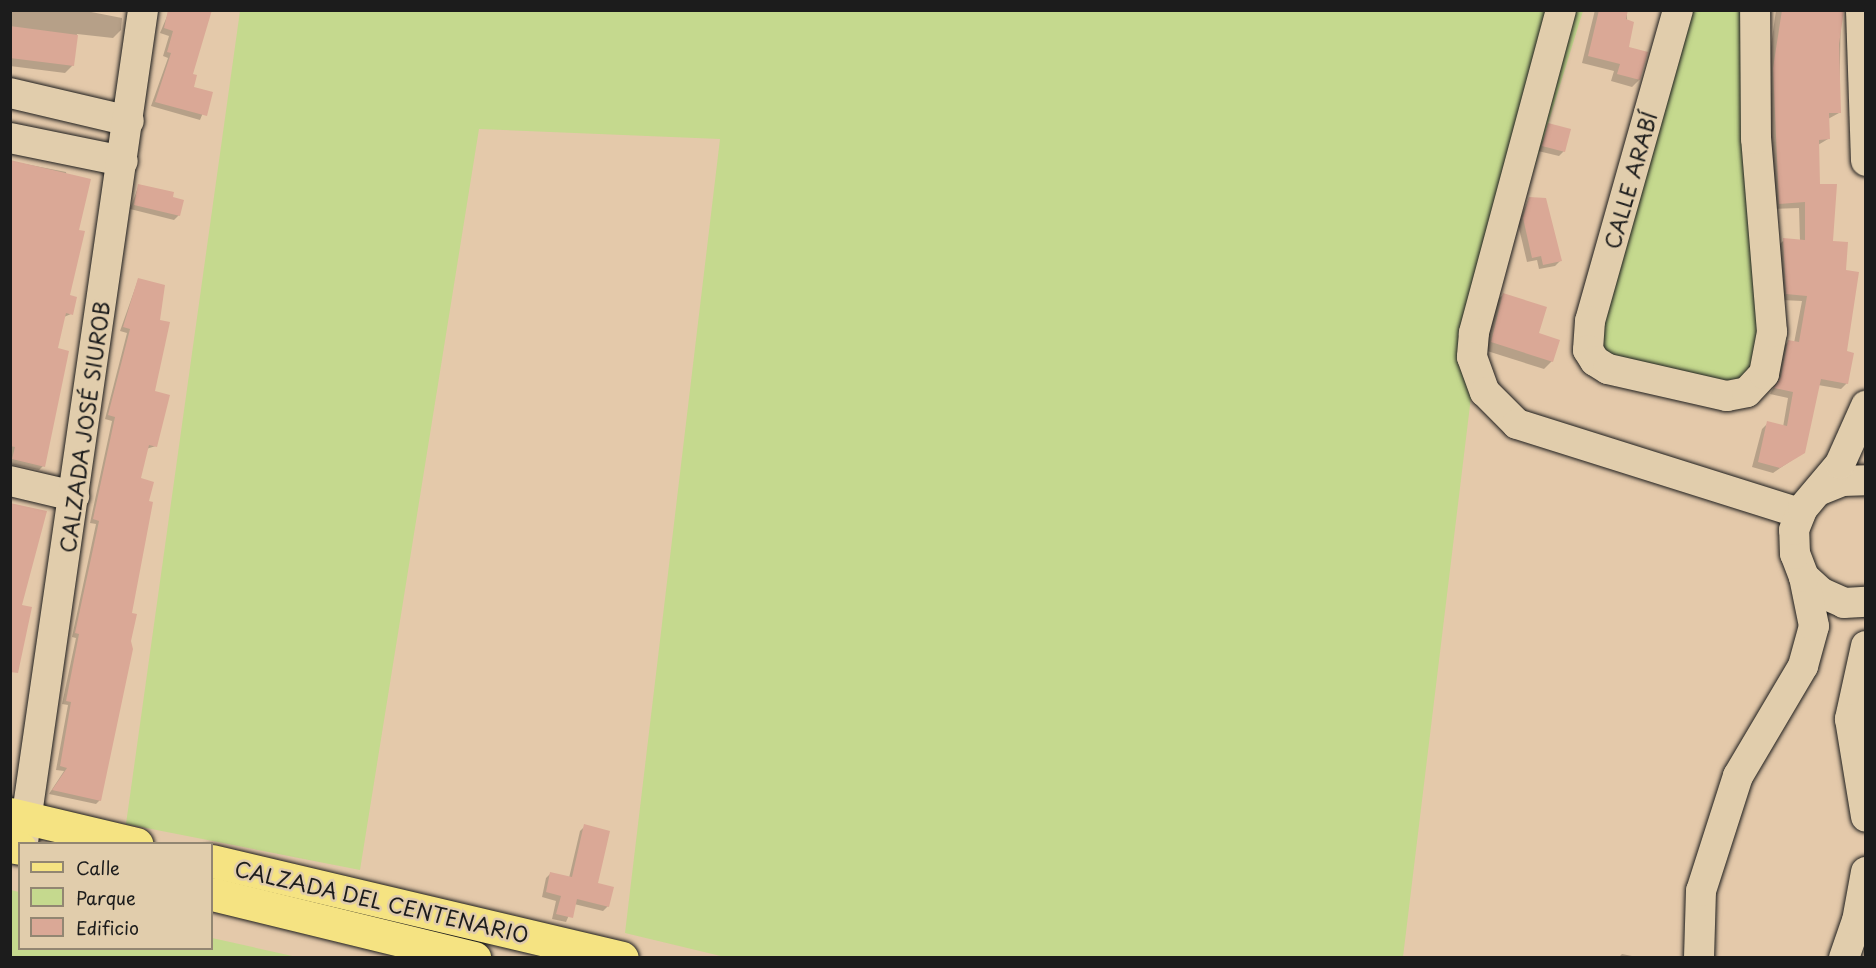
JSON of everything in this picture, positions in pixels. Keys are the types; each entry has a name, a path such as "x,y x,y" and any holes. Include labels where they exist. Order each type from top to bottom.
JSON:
{"main road":[{"path":"10,846 20,831 126,842"},
{"name":"CALZADA DEL CENTENARIO","path":"213,861 622,957"},
{"name":"CALZADA DEL CENTENARIO","path":"213,894 474,957"}],"street":[{"name":"CALZADA JOSÉ SIUROB","path":"20,831 74,496 143,10"},
{"path":"1560,10 1474,333 1472,357 1485,392 1517,424 1800,513"},
{"name":"CALLE ARABÍ","path":"1678,10 1590,321 1588,350 1595,361 1608,369 1726,396 1747,392 1764,374 1772,332 1771,288 1756,139 1755,10"},
{"path":"1861,10 1866,161"},
{"path":"10,93 129,121"},
{"path":"10,138 123,161"},
{"path":"1699,957 1701,891 1738,776 1806,656 1814,626 1804,577 1795,554 1794,530 1800,513 1840,464 1866,406"},
{"path":"1820,490 1842,481 1866,480"},
{"path":"10,481 74,496"},
{"path":"1804,577 1829,597 1844,603 1866,602"},
{"path":"1866,646 1850,719 1866,817"},
{"path":"1844,957 1857,921 1866,872"}],"green space":[{"path":"240,11 1583,11 1476,356 1403,957 729,958 625,933 720,139 479,129 360,870 126,824"},
{"path":"1689,11 1746,11 1762,352 1746,380 1720,385 1611,363 1598,343"},
{"path":"11,890 18,892 18,950 213,950 213,938 297,957 11,957"}],"building":[{"path":"168,10 212,10 193,74 197,75 194,87 213,92 207,116 155,102 171,53 167,52 173,31 164,28"},
{"path":"1599,10 1628,10 1626,19 1634,22 1629,47 1648,52 1640,80 1617,74 1620,64 1588,56"},
{"path":"1782,10 1844,10 1839,44 1841,113 1829,113 1830,139 1819,140 1820,184 1837,184 1833,241 1848,242 1846,270 1859,272 1847,351 1854,353 1848,384 1821,379 1805,453 1780,468 1758,462 1767,421 1787,426 1793,392 1774,388 1781,377 1788,340 1799,342 1807,296 1786,294 1783,238 1805,240 1805,202 1779,204 1773,68"},
{"path":"10,26 78,35 74,66 10,58"},
{"path":"1548,123 1571,129 1565,152 1542,146"},
{"path":"10,160 91,179 79,230 85,231 70,295 77,297 73,315 66,313 58,348 69,351 45,467 12,459 15,447 10,446"},
{"path":"138,184 174,192 173,197 184,200 180,216 134,205"},
{"path":"1529,197 1546,198 1562,261 1543,265 1541,256 1532,258 1523,218"},
{"path":"138,278 165,285 160,320 170,322 155,391 170,395 157,447 149,445 141,478 154,482 149,501 153,502 132,613 137,614 131,641 133,649 101,801 52,790 67,768 60,766 71,702 66,701 79,634 75,633 99,521 93,519 115,417 108,415 130,329 123,327"},
{"path":"1503,293 1547,307 1539,333 1560,340 1553,362 1491,342"},
{"path":"10,503 47,511 22,605 32,607 18,673 10,672"},
{"path":"584,824 610,831 598,883 614,887 609,907 577,899 573,918 556,914 561,896 546,892 550,872 572,877"}]}
